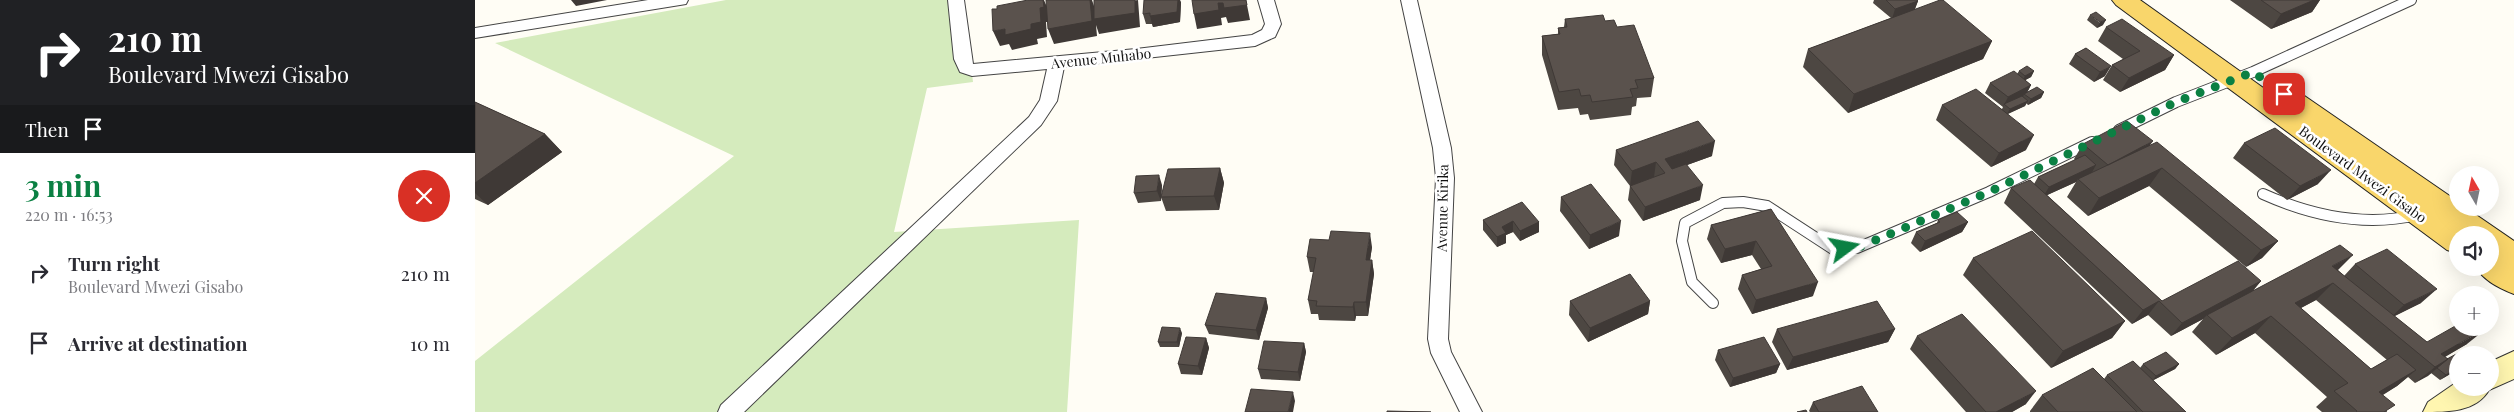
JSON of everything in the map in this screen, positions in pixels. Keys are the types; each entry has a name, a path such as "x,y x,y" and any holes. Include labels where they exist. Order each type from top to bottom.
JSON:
{"main road":[{"name":"Boulevard Mwezi Gisabo","path":"2124,0 2243,76 2429,209 2466,226"},
{"name":"Boulevard Mwezi Gisabo","path":"2154,0 2243,76"},
{"name":"Boulevard Mwezi Gisabo","path":"2429,209 2449,233"},
{"path":"2499,245 2514,256"},
{"path":"2499,271 2514,282"}],"street":[{"path":"475,33 680,0"},
{"name":"Avenue Muhabo","path":"956,0 962,60 969,70 1057,63 1255,40 1269,33 1273,24 1266,0"},
{"name":"Avenue Kirika","path":"1409,0 1442,148 1445,178 1437,329 1441,353 1471,412"},
{"path":"729,412 1035,121 1048,101 1057,63"},
{"path":"2499,372 2514,364"},
{"path":"2439,412 2462,396"}],"lane":[{"path":"1713,303 1691,282 1682,241 1685,223 1705,211 1723,204 1743,202 1767,206 1833,249 1857,248 1989,192 2176,102 2243,76 2411,0"},
{"path":"2263,194 2285,204 2341,218 2401,220 2429,209"}],"green space":[{"path":"726,0 963,0 973,82 927,88 894,232 1079,220 1067,412 475,412 475,361 734,156 495,43"}],"building":[{"path":"1028,0 1043,0 1044,7 1040,8 1041,22 1031,24 1031,29 1005,35 1005,29 993,31 992,9 997,9 997,6"},
{"path":"1046,0 1090,0 1092,21 1048,29"},
{"path":"1094,0 1135,0 1135,13 1094,19"},
{"path":"1144,0 1178,0 1177,12 1150,16 1150,13 1143,14"},
{"path":"1192,0 1246,0 1247,5 1224,8 1223,3 1218,3 1219,10 1194,14"},
{"path":"1886,0 1917,0 1918,1 1895,9"},
{"path":"1943,0 1992,41 1854,94 1808,49"},
{"path":"2261,0 2314,0 2281,14"},
{"path":"2096,12 2106,20 2100,22 2090,15"},
{"path":"1603,15 1605,21 1614,20 1617,27 1634,25 1654,78 1635,80 1638,88 1630,89 1633,97 1592,102 1590,95 1581,96 1579,89 1559,92 1542,36 1560,34 1558,28 1567,27 1565,19"},
{"path":"2122,19 2174,55 2129,78 2112,65 2140,51 2106,27"},
{"path":"2086,48 2111,66 2100,72 2075,54"},
{"path":"2027,66 2034,71 2025,76 2019,71"},
{"path":"2014,71 2031,85 2008,97 1990,83"},
{"path":"2037,87 2044,92 2031,99 2024,94"},
{"path":"1976,89 2034,135 1999,153 1942,105"},
{"path":"2022,96 2028,101 2010,109 2004,104"},
{"path":"475,102 545,134 475,183"},
{"path":"1698,121 1715,141 1665,159 1672,169 1686,164 1703,185 1645,207 1630,186 1665,173 1656,162 1632,171 1616,150"},
{"path":"2127,121 2153,141 2108,165 2083,144"},
{"path":"2275,128 2331,170 2300,186 2244,143"},
{"path":"2157,142 2278,241 2261,250 2162,168 2099,198 2078,179"},
{"path":"2085,155 2096,165 2049,187 2038,177"},
{"path":"1220,168 1214,196 1161,197 1168,169"},
{"path":"1159,175 1157,191 1134,193 1136,176"},
{"path":"2030,180 2162,301 2238,261 2261,281 2182,323 2159,301 2143,310 2011,188"},
{"path":"1591,184 1621,221 1590,235 1561,197"},
{"path":"1522,202 1539,222 1520,231 1513,221 1502,227 1506,233 1497,237 1483,220"},
{"path":"1771,209 1818,282 1756,300 1742,275 1772,266 1756,241 1725,249 1711,225"},
{"path":"1957,212 1968,222 1925,241 1916,232 1940,222 1938,220"},
{"path":"1331,231 1370,233 1366,260 1372,260 1366,302 1354,302 1353,307 1316,306 1317,301 1308,300 1316,258 1307,257 1310,239 1329,240"},
{"path":"2032,231 2125,321 2063,351 1973,258"},
{"path":"2340,245 2353,255 2332,266 2427,342 2449,330 2449,336 2472,336 2455,346 2449,346 2449,349 2441,354 2448,359 2435,367 2333,283 2295,303 2371,369 2397,354 2416,370 2379,392 2395,405 2384,412 2356,412 2334,391 2348,383 2271,316 2232,338 2207,315"},
{"path":"2387,249 2437,289 2404,305 2355,264"},
{"path":"1630,274 1650,301 1590,328 1570,301"},
{"path":"1216,293 1266,298 1256,330 1205,325"},
{"path":"1877,301 1895,329 1793,357 1777,329"},
{"path":"1962,314 2036,391 1996,412 1986,412 1917,336"},
{"path":"1162,327 1180,328 1177,342 1158,342"},
{"path":"1186,337 1206,338 1198,366 1178,364"},
{"path":"1764,337 1780,364 1733,378 1718,350"},
{"path":"1264,341 1304,343 1298,372 1258,369"},
{"path":"2166,352 2179,364 2156,376 2143,364"},
{"path":"2449,358 2449,373 2446,375 2437,368"},
{"path":"2133,361 2186,412 2143,412 2107,375"},
{"path":"2093,368 2137,412 2058,412 2042,395"},
{"path":"1862,386 1878,412 1819,412 1813,402"},
{"path":"1251,389 1293,392 1288,412 1245,412"},
{"path":"1387,411 1431,412 1387,412"}],"route":[{"path":"1845,248 1857,248 1989,192 2176,102 2253,72 2284,94"}]}
